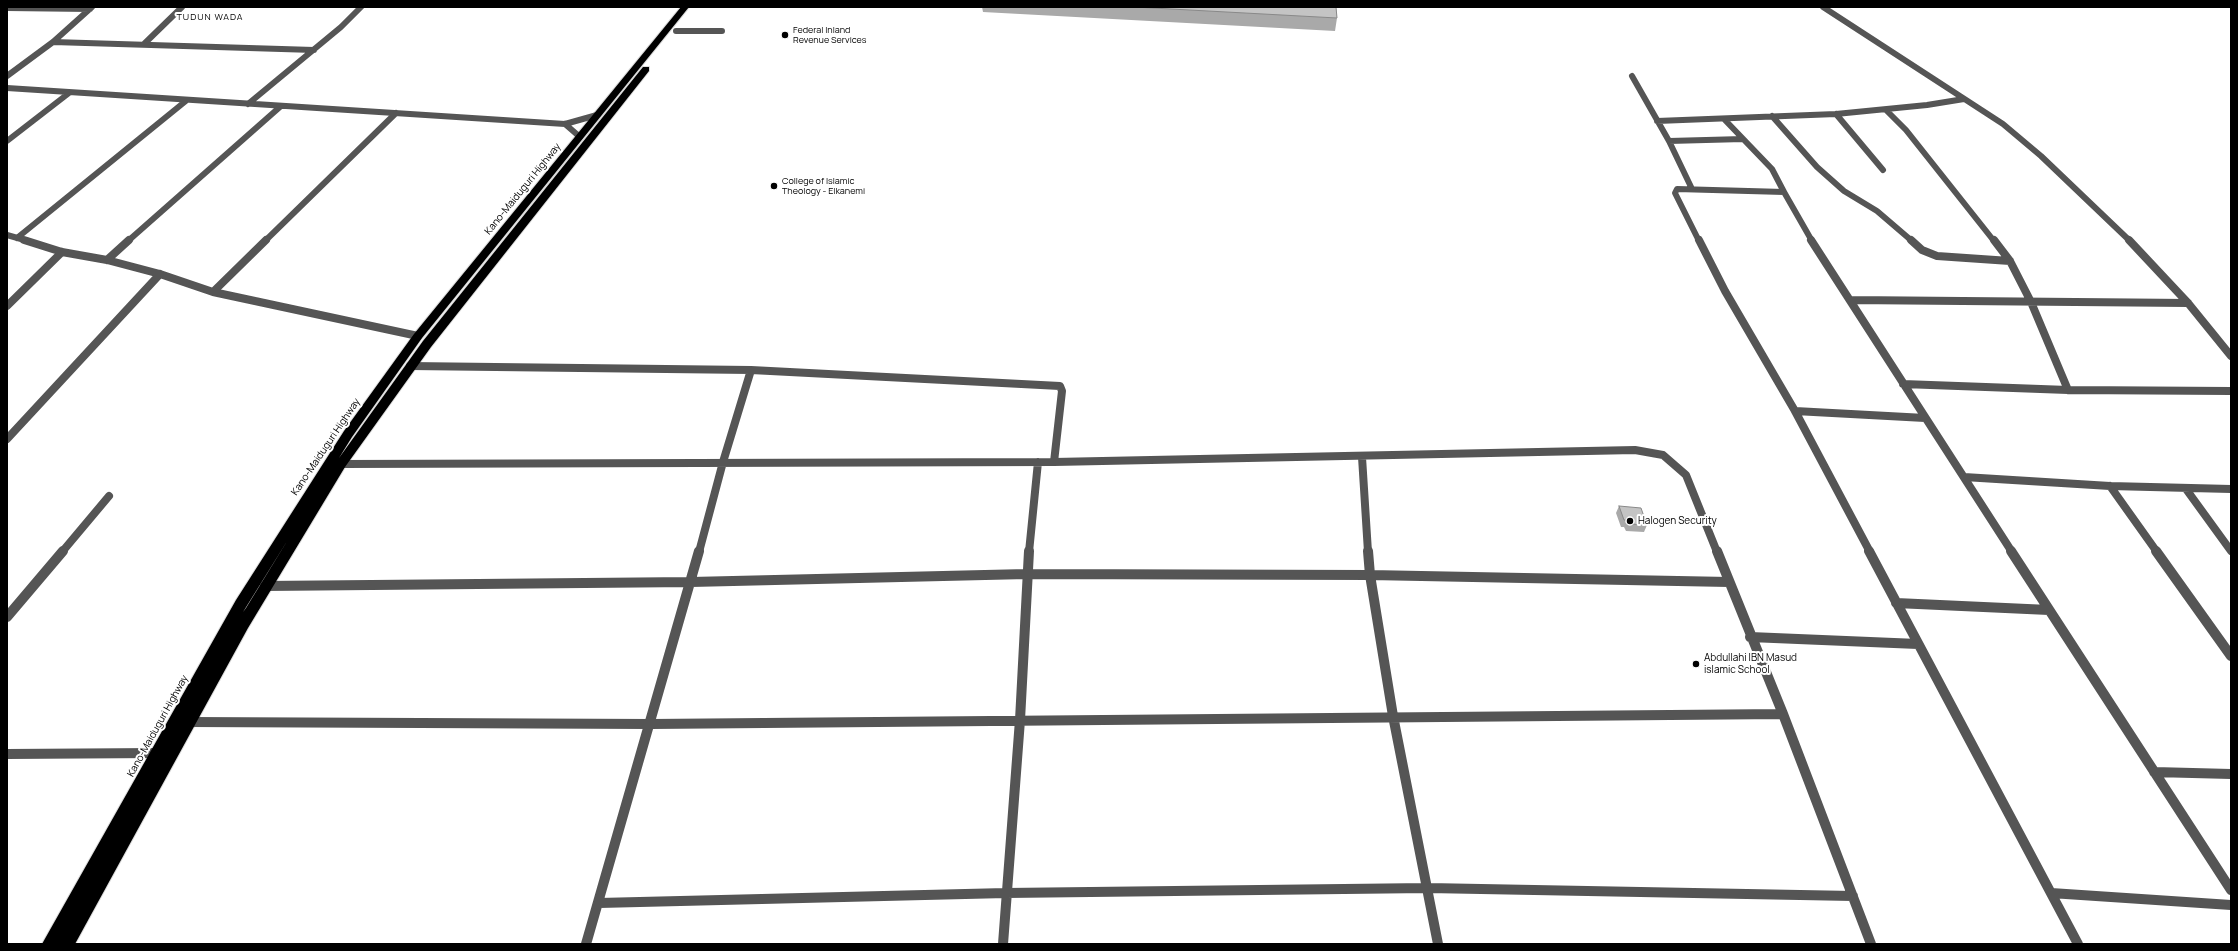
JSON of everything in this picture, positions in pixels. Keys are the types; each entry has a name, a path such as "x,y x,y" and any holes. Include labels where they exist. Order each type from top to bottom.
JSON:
{"highway":[{"name":"Kano-Maiduguri Highway","path":"50,944 240,604 284,532 348,434 418,336 685,7"},
{"name":"Kano-Maiduguri Highway","path":"66,944 265,586 341,464 410,366 694,7"}],"street":[{"path":"144,44 182,7"},
{"path":"248,104 314,50 361,7"},
{"path":"1823,7 2003,124 2041,156 2114,226 2188,304 2231,356"},
{"path":"7,8 91,8"},
{"path":"7,76 52,42 91,8"},
{"path":"676,31 722,31"},
{"path":"52,42 314,50"},
{"path":"1632,76 1669,141 1692,189"},
{"path":"7,88 565,124 597,115"},
{"path":"7,140 69,93"},
{"path":"1657,121 1836,114 1886,110 1964,99"},
{"path":"18,238 187,100"},
{"path":"107,260 281,106"},
{"path":"1886,110 1906,130 2010,261 2031,302 2068,390"},
{"path":"213,292 396,113"},
{"path":"1836,114 1884,170"},
{"path":"1772,116 1800,149 1828,177 1844,191 1877,211 1922,250 1944,257 2010,261"},
{"path":"1724,118 1772,169 1784,192 1903,384 2231,890"},
{"path":"565,124 580,137"},
{"path":"1669,141 1743,138"},
{"path":"1784,192 1677,189 1675,193 1725,291 1795,411 2078,944"},
{"path":"7,235 62,252 107,260 160,274 213,292 418,336"},
{"path":"7,306 62,252"},
{"path":"7,439 160,274"},
{"path":"1850,300 2188,304"},
{"path":"410,366 751,370 1060,386 1062,391 1054,462"},
{"path":"586,944 692,582 722,462 751,370"},
{"path":"1903,384 2068,390 2231,391"},
{"path":"1795,411 1925,418"},
{"path":"341,464 1054,462 1362,457 1635,450 1663,455 1686,475 1782,714 1871,944"},
{"path":"1362,457 1370,575 1393,716 1438,944"},
{"path":"1003,944 1020,720 1027,574 1038,462"},
{"path":"1964,477 2110,486 2231,489"},
{"path":"2110,486 2230,653"},
{"path":"2186,489 2231,552"},
{"path":"7,617 109,496"},
{"path":"265,586 692,582 1027,574 1370,575 1729,582"},
{"path":"1896,603 2049,610"},
{"path":"1750,637 1918,644"},
{"path":"189,722 651,724 1393,716 1782,714"},
{"path":"7,754 157,753"},
{"path":"2154,772 2231,774"},
{"path":"598,903 1006,893 1428,888 1852,896"},
{"path":"2051,893 2231,905"}],"building":[{"path":"1134,7 1336,7 1337,18"},
{"path":"1619,506 1641,508 1647,525 1629,524 1628,520 1624,520"}],"place":[{"name":"Federal Inland Revenue Services","path":"785,35"},
{"name":"College of Islamic Theology - Elkanemi","path":"774,186"},
{"name":"Halogen Security","path":"1630,521"},
{"name":"Abdullahi IBN Masud islamic School","path":"1696,664"}],"district":[{"name":"TUDUN WADA","path":"210,17"}]}
